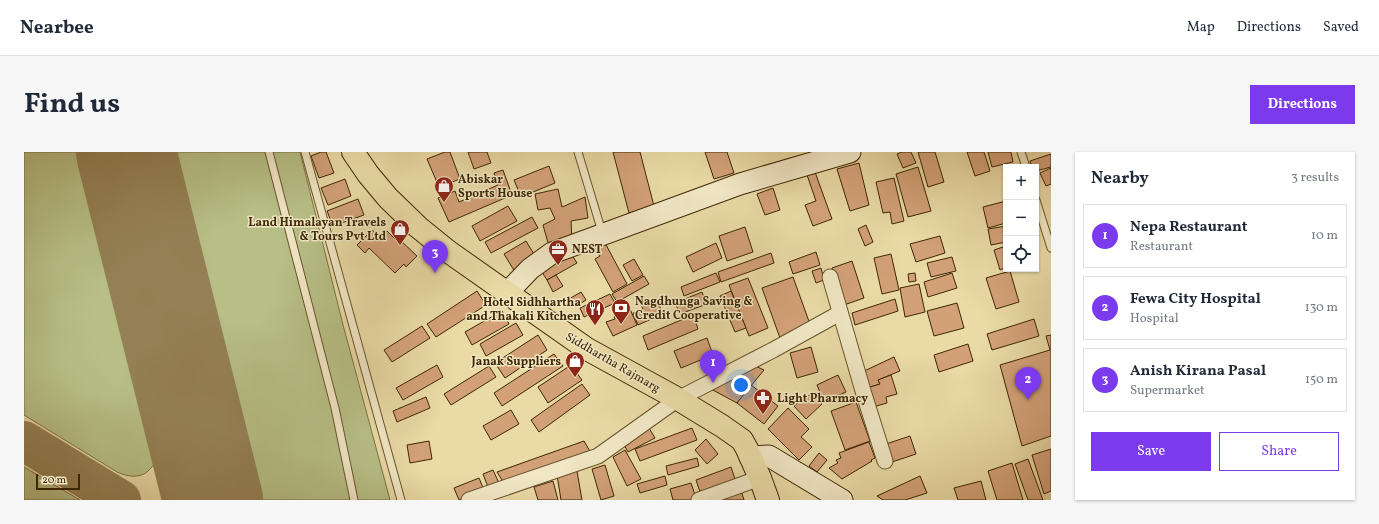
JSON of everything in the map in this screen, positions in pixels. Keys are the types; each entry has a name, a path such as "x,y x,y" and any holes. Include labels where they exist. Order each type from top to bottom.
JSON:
{"highway":[{"name":"Siddhartha Rajmarg","path":"353,152 368,174 388,198 418,227 449,252 587,349 678,399 742,440 760,478 768,500"}],"main road":[{"path":"507,294 530,269 552,254 602,234 740,184 850,152"},
{"path":"750,457 769,456 842,500"}],"street":[{"path":"830,277 863,392 885,461"},
{"path":"469,500 598,456 678,399 774,350 840,313"},
{"path":"699,500 760,478"}],"lane":[{"path":"269,152 335,408 354,500"},
{"path":"305,152 401,500"},
{"path":"578,152 602,234"},
{"path":"1021,152 1025,164"},
{"path":"1039,210 1051,248"}],"green space":[{"path":"24,152 90,152 163,442 157,459 148,471 142,475 135,476 117,472 24,415"},
{"path":"163,152 300,152 342,321 390,500 251,500"},
{"path":"24,467 80,500 24,500"}],"building":[{"path":"321,152 326,152 334,173 319,178 311,156"},
{"path":"445,152 450,152 460,179 439,187 427,159"},
{"path":"468,152 487,152 491,163 474,169"},
{"path":"613,152 640,152 654,206 629,213"},
{"path":"705,152 727,152 734,173 714,179"},
{"path":"902,152 911,152 916,163 903,168 897,154"},
{"path":"918,152 935,152 944,182 928,187"},
{"path":"967,152 984,152 990,171 975,176"},
{"path":"988,152 1011,152 1013,162 992,167"},
{"path":"1051,154 1051,167 1039,170 1039,164 1031,164 1030,161"},
{"path":"859,163 869,205 850,211 837,169"},
{"path":"549,166 555,183 521,197 514,180"},
{"path":"918,167 931,211 908,217 896,174"},
{"path":"1051,168 1051,184 1046,186 1040,173"},
{"path":"503,170 512,195 449,222 438,198 455,191 459,202 498,185 494,173"},
{"path":"815,172 832,219 813,226 805,205 816,201 807,175"},
{"path":"894,178 904,221 892,224 890,212 883,213 876,182"},
{"path":"345,179 351,196 328,205 321,188"},
{"path":"773,188 780,210 765,215 757,194"},
{"path":"558,189 562,207 585,197 588,218 571,221 572,242 550,250 543,225 555,219 550,208 538,210 535,194"},
{"path":"358,199 364,215 333,226 327,211"},
{"path":"1003,202 1003,224 988,228 983,207"},
{"path":"508,206 517,221 480,241 472,226"},
{"path":"532,217 538,228 491,253 485,242"},
{"path":"866,225 873,242 865,246 858,229"},
{"path":"1003,226 1003,243 991,245 988,229"},
{"path":"745,227 753,252 727,261 719,236"},
{"path":"372,230 380,237 387,231 397,241 399,239 417,256 406,267 404,264 395,273 369,248 365,253 357,245"},
{"path":"940,236 945,253 916,262 910,244"},
{"path":"526,241 537,259 515,272 504,254"},
{"path":"604,241 627,284 613,292 595,259 600,256 595,247"},
{"path":"716,243 722,258 693,272 686,257"},
{"path":"1003,247 1003,268 1000,270 994,250"},
{"name":"NEST","path":"570,252 577,263 547,280 540,269"},
{"path":"816,252 820,265 793,274 789,262"},
{"path":"771,253 774,263 721,282 718,272"},
{"path":"891,254 899,290 882,294 874,258"},
{"path":"952,257 956,271 931,277 927,263"},
{"path":"634,259 643,275 632,281 623,265"},
{"path":"852,261 864,298 844,305 832,268"},
{"path":"821,268 824,280 816,283 812,271"},
{"path":"1010,272 1019,302 996,309 986,278"},
{"path":"716,273 720,282 684,296 681,287"},
{"path":"915,273 916,281 909,282 908,274"},
{"path":"952,273 957,288 928,297 924,282"},
{"path":"556,275 563,286 553,292 547,280"},
{"path":"644,276 649,284 617,302 612,294"},
{"path":"793,277 811,327 780,338 762,288"},
{"path":"748,278 768,328 749,336 729,285"},
{"path":"919,284 925,312 905,317 900,288"},
{"path":"477,291 486,305 436,337 427,324"},
{"path":"731,291 746,328 735,332 720,296"},
{"path":"581,292 586,300 575,307 569,299"},
{"path":"702,292 707,304 680,314 675,303"},
{"path":"610,294 615,303 584,317 580,308"},
{"path":"656,298 663,314 638,325 633,313 643,309 641,305"},
{"path":"895,299 898,311 855,325 852,313"},
{"path":"957,303 964,328 934,336 927,311"},
{"path":"630,309 637,325 613,336 606,322 615,319 614,317"},
{"path":"502,311 509,324 472,345 465,332"},
{"path":"693,315 698,329 648,350 643,336"},
{"path":"1034,319 1039,336 992,350 987,334"},
{"path":"516,323 523,335 486,356 480,344"},
{"path":"422,326 430,338 392,362 384,350"},
{"path":"538,335 547,350 505,378 495,363"},
{"path":"1051,335 1051,436 1022,446 1000,365 1050,350 1046,336"},
{"path":"707,338 713,355 681,368 674,351"},
{"path":"968,344 973,361 939,372 934,355"},
{"path":"811,347 818,372 797,378 790,353"},
{"path":"554,354 563,366 502,406 494,393"},
{"path":"894,357 900,371 878,380 880,384 867,388 860,373"},
{"path":"751,364 764,370 737,403 709,388"},
{"path":"437,365 443,377 403,400 396,388"},
{"path":"571,365 582,380 548,403 538,387"},
{"path":"489,366 496,377 451,405 444,394"},
{"path":"838,375 846,392 824,402 817,385"},
{"path":"891,375 897,394 886,397 887,403 873,407 867,388 880,384 878,380"},
{"path":"582,384 590,395 539,432 531,420"},
{"path":"751,385 778,406 764,424 737,403"},
{"path":"812,393 822,404 806,419 794,406"},
{"path":"426,397 430,408 397,422 393,411"},
{"path":"856,402 870,441 845,450 831,411"},
{"path":"788,408 809,429 801,437 812,447 799,460 768,429"},
{"path":"511,410 519,424 491,440 483,426"},
{"path":"649,428 655,438 628,452 623,443"},
{"path":"692,428 697,440 640,461 635,449"},
{"path":"910,436 916,454 889,463 883,445"},
{"path":"706,439 718,454 707,464 695,450"},
{"path":"429,441 432,459 410,463 407,445"},
{"path":"584,441 591,453 505,485 497,472"},
{"path":"869,442 875,458 871,460 872,461 842,479 829,468 838,463 836,460 841,458 839,453"},
{"path":"1051,449 1051,491 1044,494 1032,455"},
{"path":"625,450 641,479 627,486 613,457"},
{"path":"819,453 827,460 817,472 809,466"},
{"path":"697,458 699,466 668,475 666,466"},
{"path":"1028,459 1043,500 1028,500 1015,464"},
{"path":"1012,463 1023,500 997,500 988,471"},
{"path":"605,465 614,496 601,500 592,469"},
{"path":"731,467 736,482 701,495 696,480"},
{"path":"493,470 499,483 488,487 483,474"},
{"path":"577,471 582,500 561,500 557,475"},
{"path":"665,476 667,485 640,493 637,484"},
{"path":"920,476 927,493 905,500 883,500 877,496"},
{"path":"479,478 484,490 459,500 454,488"},
{"path":"553,481 558,500 538,500 534,487"},
{"path":"981,481 986,500 958,500 954,488"},
{"path":"691,483 696,498 690,500 673,500 670,489"},
{"path":"741,490 744,500 711,500"}],"taxiway":[{"path":"24,441 121,500"}],"runway":[{"path":"126,152 213,500"}],"place":[{"name":"Abiskar Sports House","path":"444,203"},
{"name":"Land Himalayan Travels & Tours Pvt Ltd","path":"400,246"},
{"name":"NEST","path":"558,266"},
{"name":"Anish Kirana Pasal","path":"435,273"},
{"name":"Nagdhunga Saving & Credit Cooperative","path":"621,325"},
{"name":"Hotel Sidhhartha and Thakali Kitchen","path":"595,326"},
{"name":"Janak Suppliers","path":"575,378"},
{"name":"Nepa Restaurant","path":"713,383"},
{"name":"Fewa City Hospital","path":"1028,400"},
{"name":"Light Pharmacy","path":"763,415"}]}
